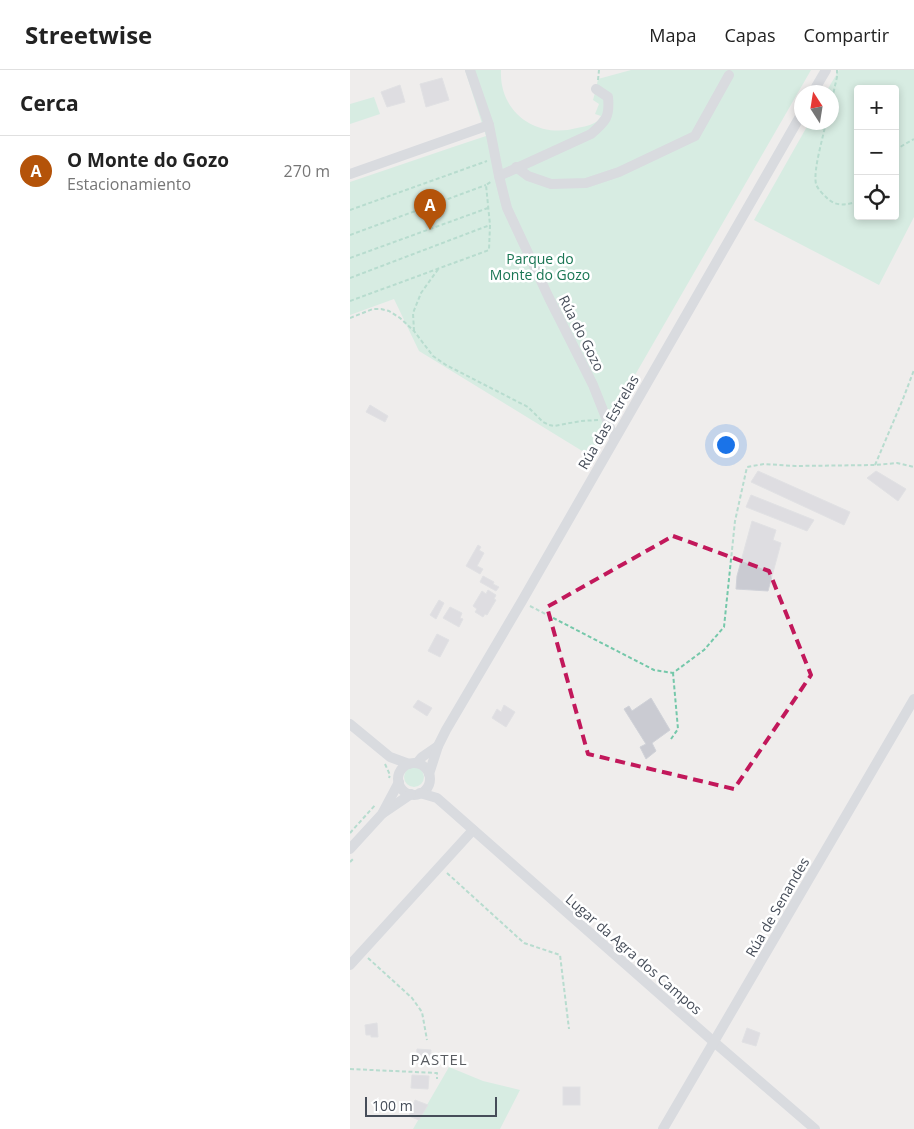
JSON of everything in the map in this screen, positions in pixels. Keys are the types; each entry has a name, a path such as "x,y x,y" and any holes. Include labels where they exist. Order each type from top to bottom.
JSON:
{"street":[{"name":"Rúa do Gozo","path":"470,70 489,125 503,196 512,221 593,385 614,438"},
{"path":"817,85 826,70"},
{"path":"516,168 528,176 551,184 586,183 619,172 695,136 729,75"},
{"path":"499,176 591,134 600,126 609,113 608,97 596,89"},
{"path":"350,174 489,125"},
{"name":"Rúa das Estrelas","path":"429,778 438,746 794,126"},
{"name":"Rúa de Senandes","path":"664,1129 914,699"},
{"path":"350,724 387,760 395,780 404,790 415,793"},
{"name":"Rúa das Estrelas","path":"413,764 438,746"},
{"path":"382,814 415,793 425,790 429,778 423,766 387,760"},
{"path":"353,852 382,814 395,780 402,769 413,764"},
{"name":"Lugar da Agra dos Campos","path":"429,778 437,798 815,1129"},
{"name":"Lugar da Agra dos Campos","path":"415,793 437,798"},
{"path":"350,965 473,830"}],"path":[{"path":"835,85 837,70"},
{"path":"824,130 817,165 816,185 823,194 836,204 854,203"},
{"path":"899,148 914,139"},
{"path":"350,210 495,158"},
{"path":"350,235 486,185 499,176"},
{"path":"350,300 489,250 490,225 486,185"},
{"path":"350,258 488,208"},
{"path":"350,278 490,225"},
{"path":"414,331 414,313 421,293 440,268"},
{"path":"350,318 373,309 381,308 389,311 414,331 433,356 446,365 528,407 543,422 549,425 608,420"},
{"path":"874,465 914,370"},
{"path":"533,608 654,670 673,673 704,650 724,627 735,521 748,467 764,464 795,466 897,463 914,467"},
{"path":"671,739 678,729 673,673"},
{"path":"387,760 390,775 395,780"},
{"path":"350,833 377,803"},
{"path":"350,862 353,852"},
{"path":"440,866 524,943 560,955 569,1029"},
{"path":"361,952 412,998 422,1012 427,1040"},
{"path":"350,1069 437,1073 437,1079"}],"highlighted area":[{"path":"673,536 769,571 811,675 734,789 588,754 547,607"}],"green space":[{"name":"Parque do Monte do Gozo","path":"465,70 501,70 502,85 506,99 523,119 535,126 548,130 562,130 597,122 601,116 595,114 599,104 593,100 598,79 631,70 811,70 802,85 794,85 794,99 603,431 592,457 419,351 394,299 350,315 350,182 486,136"},
{"path":"839,70 914,70 914,217 879,285 754,220 805,130 839,130 839,85 830,85"},
{"path":"374,97 380,114 350,124 350,104"},
{"path":"410,767 418,767 424,773 424,781 418,787 410,787 404,781 404,773"},
{"path":"449,1067 483,1081 520,1090 500,1129 413,1129"}],"building":[{"path":"442,78 449,100 426,107 420,84"},
{"path":"400,85 405,102 387,107 381,92"},
{"path":"370,405 388,416 385,422 366,412"},
{"path":"758,471 850,512 844,525 751,482"},
{"path":"876,471 906,489 898,501 867,478"},
{"path":"751,495 814,520 807,531 746,507"},
{"path":"752,521 776,530 773,540 781,543 768,591 736,589 737,576"},
{"path":"478,545 481,547 479,550 484,553 477,566 483,569 480,574 466,566"},
{"path":"483,576 499,587 496,591 480,582"},
{"path":"488,590 496,595 494,599 496,600 487,615 485,614 483,617 475,612 477,609 473,606 482,591 486,594"},
{"path":"439,600 444,603 436,619 430,615"},
{"path":"450,607 462,613 460,618 463,619 459,627 443,618"},
{"path":"437,634 449,640 440,657 428,651"},
{"path":"651,698 670,730 652,743 656,751 646,759 640,747 646,744 624,709 629,706 632,711"},
{"path":"418,700 432,708 427,716 413,707"},
{"path":"504,705 515,712 506,727 492,718 497,709 501,712"},
{"path":"377,1023 378,1037 366,1035 365,1025"},
{"path":"747,1028 760,1033 756,1046 742,1042"},
{"path":"417,1049 431,1050 430,1063 416,1063"},
{"path":"412,1075 429,1076 428,1089 411,1088"},
{"path":"563,1087 580,1087 580,1105 563,1105"},
{"path":"415,1100 428,1105 419,1120 409,1116"}],"place":[{"name":"O Monte do Gozo","path":"430,230"}],"district":[{"name":"PASTEL","path":"439,1059"}]}
